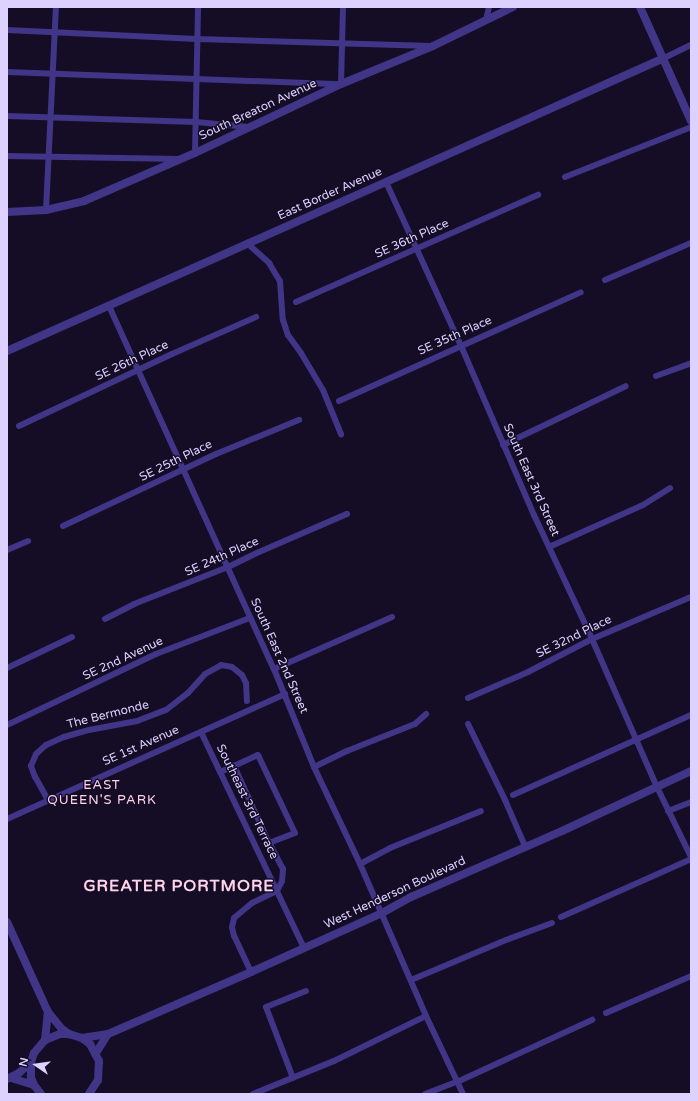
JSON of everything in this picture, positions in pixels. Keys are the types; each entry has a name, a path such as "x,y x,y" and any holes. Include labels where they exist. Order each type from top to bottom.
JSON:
{"street":[{"path":"46,210 56,7"},
{"path":"195,153 198,7"},
{"path":"7,72 341,84 343,7"},
{"path":"486,20 489,7"},
{"name":"South Breaton Avenue","path":"7,212 46,210 84,201 195,153 341,84 433,46 513,7"},
{"path":"640,7 691,121"},
{"path":"7,30 198,39 433,46"},
{"path":"662,59 691,45"},
{"name":"East Border Avenue","path":"7,351 110,306 143,289 662,59"},
{"path":"7,116 196,122 252,127"},
{"path":"565,177 691,127"},
{"path":"7,156 180,159"},
{"name":"South East 3rd Street","path":"386,182 461,345 503,444 592,639 657,787 691,858"},
{"name":"SE 36th Place","path":"296,302 538,195"},
{"path":"247,243 268,263 280,280 283,320 288,335 301,353 323,390 341,434"},
{"path":"605,280 691,243"},
{"name":"SE 35th Place","path":"339,400 581,292"},
{"name":"South East 2nd Street","path":"110,306 274,669 314,767 360,864 426,1016 463,1094"},
{"name":"SE 26th Place","path":"19,426 45,412 140,371 172,354 256,317"},
{"path":"656,376 691,363"},
{"path":"503,444 626,386"},
{"name":"SE 25th Place","path":"63,526 216,454 299,420"},
{"path":"549,547 643,505 670,488"},
{"name":"SE 24th Place","path":"105,619 134,604 228,567 347,514"},
{"path":"7,550 28,541"},
{"name":"SE 32nd Place","path":"468,698 528,672 592,639 691,597"},
{"path":"274,669 392,616"},
{"name":"SE 2nd Avenue","path":"7,725 156,654 250,618"},
{"path":"7,668 72,637"},
{"name":"The Bermonde","path":"48,800 35,777 31,766 36,754 46,745 64,737 89,730 137,721 166,710 188,694 205,674 221,665 232,667 242,675 246,683 247,701"},
{"name":"SE 1st Avenue","path":"7,819 285,694"},
{"path":"314,767 347,751 415,724 426,714"},
{"path":"513,795 574,769 636,739 691,715"},
{"path":"468,724 505,800 525,846"},
{"name":"Southeast 3rd Terrace","path":"201,732 304,948"},
{"path":"220,772 258,755 295,833 269,843"},
{"path":"234,766 269,843 283,869 282,881 277,891 252,903 234,918 232,927 234,936 251,972"},
{"name":"West Henderson Boulevard","path":"82,1038 108,1034 251,972 382,914 411,897 691,771"},
{"path":"668,811 691,802"},
{"path":"360,864 390,848 481,811"},
{"path":"561,917 691,858"},
{"path":"7,922 48,1012 62,1029 69,1034 82,1038 90,1044 96,1053 100,1070 92,1092"},
{"path":"411,980 506,940 552,923"},
{"path":"606,1014 691,976"},
{"path":"293,1078 266,1007 306,991"},
{"path":"45,1040 48,1012"},
{"path":"253,1094 334,1060 426,1016"},
{"path":"425,1094 457,1082 592,1020"},
{"path":"41,1094 34,1085 30,1070 31,1062 36,1050 45,1040 56,1035 69,1034"},
{"path":"96,1053 108,1034"},
{"path":"9,1078 19,1073 31,1062"},
{"path":"9,1078 34,1085"}],"district":[{"name":"EAST QUEEN'S PARK","path":"102,794"},
{"name":"GREATER PORTMORE","path":"179,886"}]}
